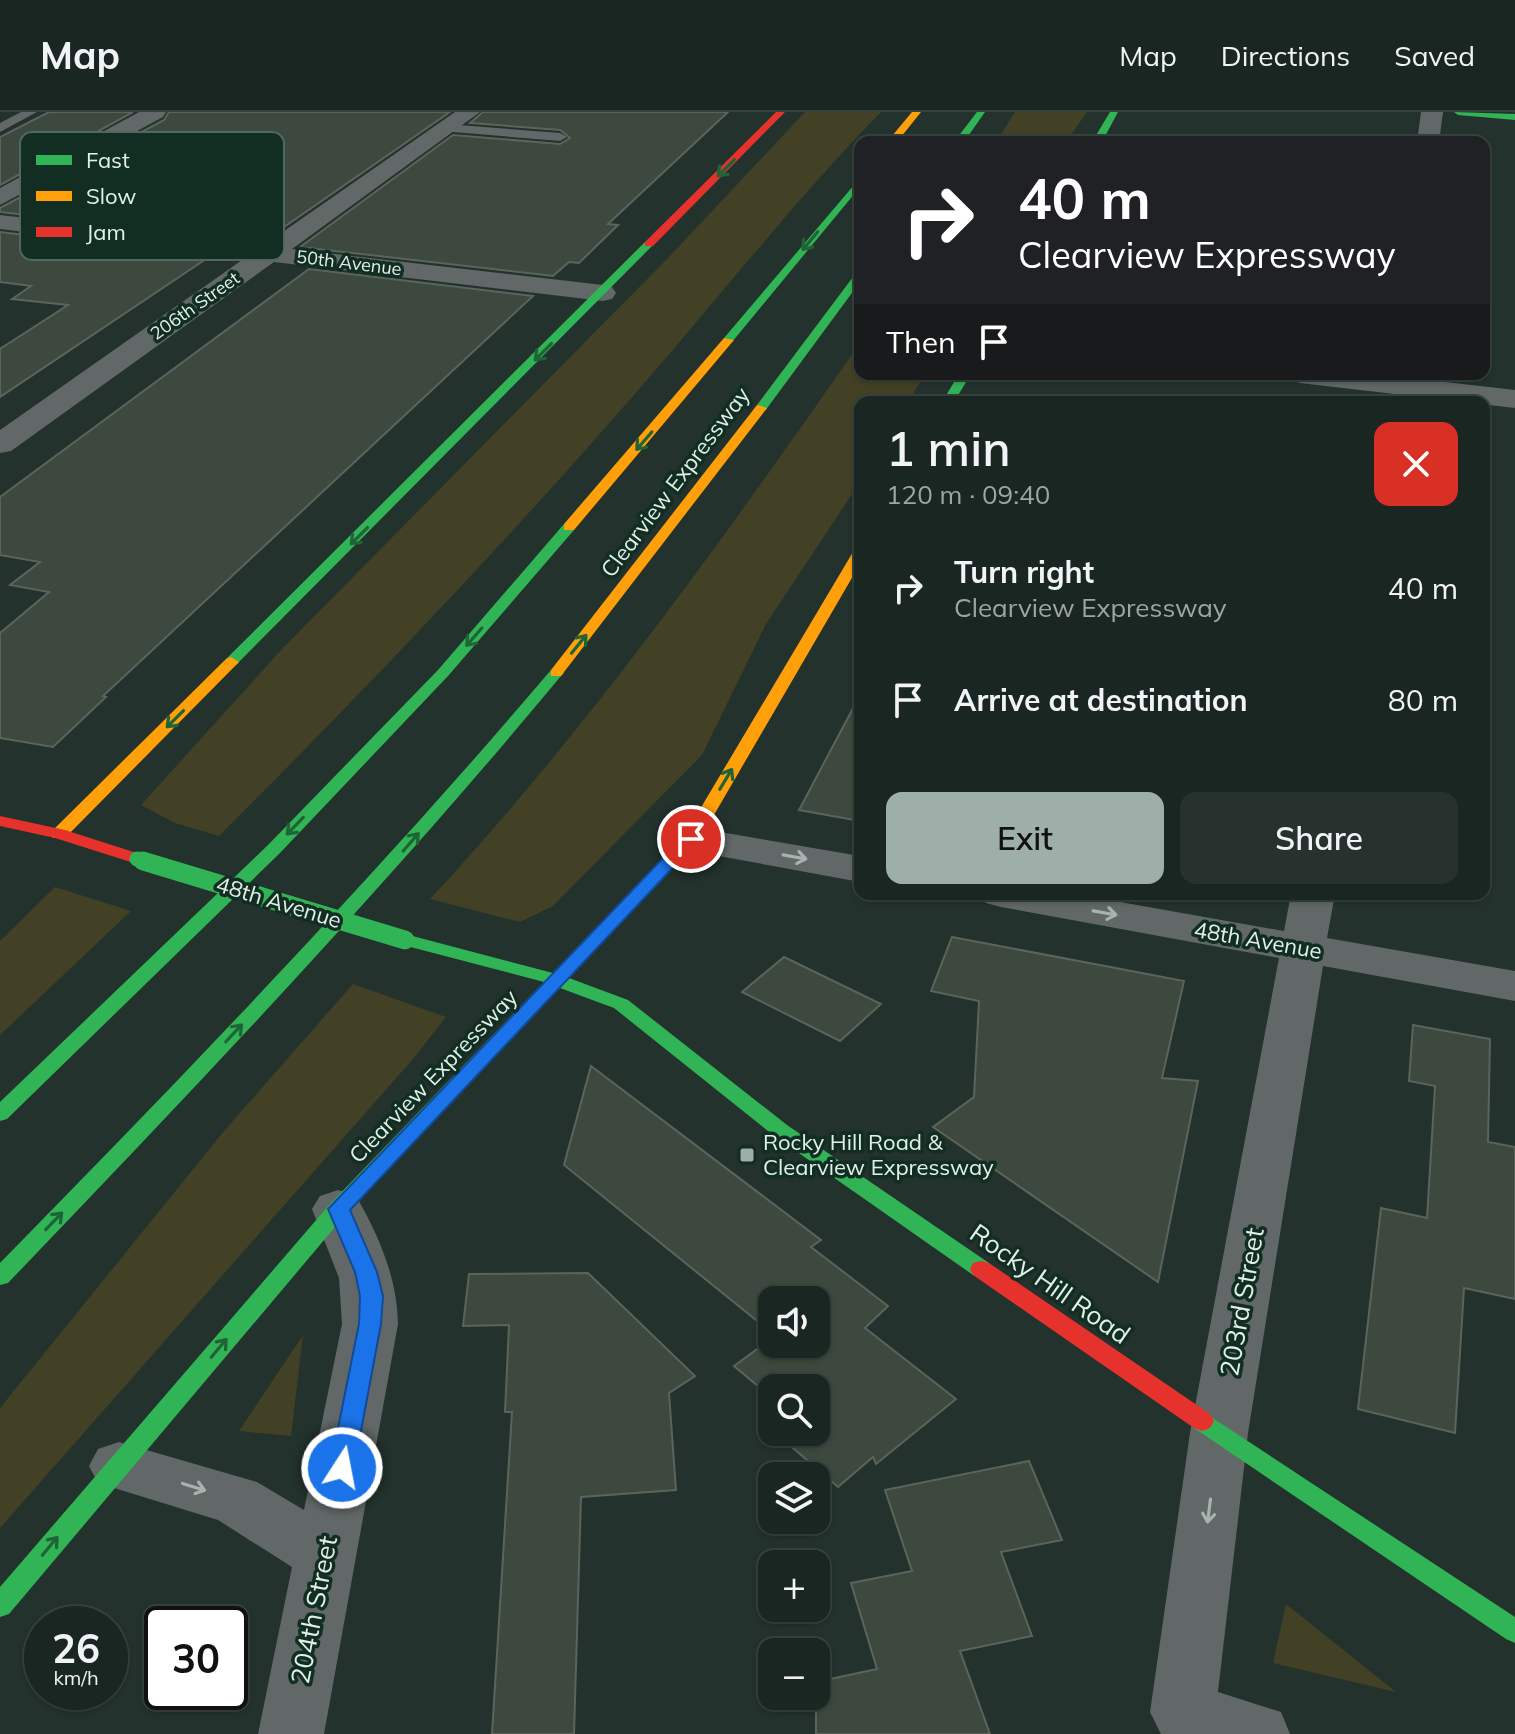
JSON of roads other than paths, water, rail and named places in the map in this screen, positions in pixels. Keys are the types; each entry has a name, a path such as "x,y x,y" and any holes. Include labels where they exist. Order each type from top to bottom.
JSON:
{"main road":[{"path":"59,834 781,112"},
{"path":"897,136 917,112"},
{"path":"963,136 981,112"},
{"path":"1100,136 1114,112"},
{"path":"1458,112 1515,117"},
{"name":"Clearview Expressway","path":"0,1114 274,849 443,673 677,402 854,188"},
{"name":"Clearview Expressway","path":"0,1277 365,895 518,719 641,569 854,283"},
{"name":"Clearview Expressway","path":"0,1606 338,1209 691,839 854,562"},
{"name":"48th Avenue","path":"0,821 59,834 405,940 558,980"},
{"name":"Rocky Hill Road","path":"558,980 621,1004 780,1130 1219,1433 1515,1631"}],"street":[{"path":"119,132 155,112"},
{"name":"206th Street","path":"284,243 469,112"},
{"path":"1429,136 1432,112"},
{"path":"0,198 20,187"},
{"name":"50th Avenue","path":"0,222 20,224"},
{"name":"50th Avenue","path":"284,256 603,293"},
{"name":"206th Street","path":"0,444 261,260"},
{"path":"1342,380 1484,396"},
{"path":"1490,397 1515,399"},
{"path":"691,839 854,868"},
{"name":"48th Avenue","path":"1035,900 1515,986"},
{"name":"203rd Street","path":"1257,1734 1183,1712 1219,1433 1312,900"},
{"name":"204th Street","path":"291,1734 370,1324 372,1296 366,1272 338,1209"},
{"path":"119,1466 236,1500 325,1555"}],"lane":[{"path":"0,128 31,112"},
{"path":"446,128 560,137"}],"place":[{"name":"Rocky Hill Road & Clearview Expressway","path":"747,1155"}]}
